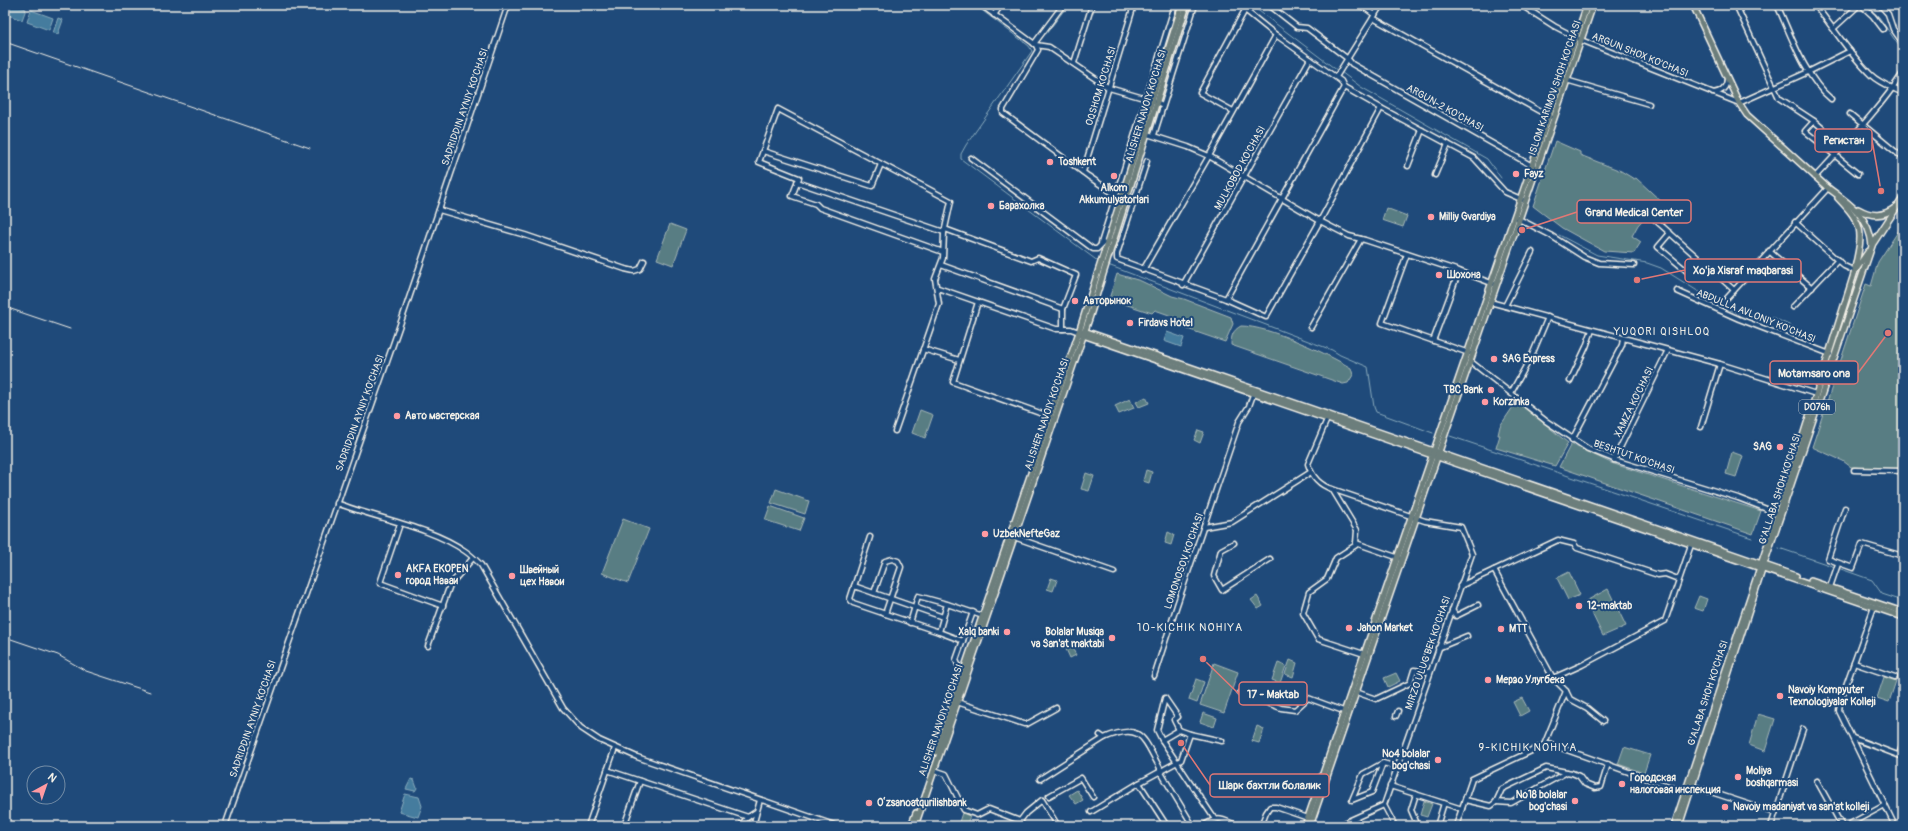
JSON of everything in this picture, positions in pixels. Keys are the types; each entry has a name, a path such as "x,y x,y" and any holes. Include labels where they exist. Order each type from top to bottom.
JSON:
{"main road":[{"name":"ALISHER NAVOIY KO'CHASI","path":"1155,102 1182,5"},
{"name":"ALISHER NAVOIY KO'CHASI","path":"915,826 995,586 1078,349 1082,333 1088,321 1106,256 1187,5"},
{"name":"ISLOM KARIMOV SHOH KO'CHASI","path":"1551,118 1566,80 1587,5"},
{"name":"ISLOM KARIMOV SHOH KO'CHASI","path":"1305,826 1310,819 1578,39 1593,5"},
{"path":"1692,5 1740,103 1757,125 1828,188 1866,213 1875,216 1888,212 1900,204"},
{"path":"1828,188 1853,214 1859,226 1860,240 1855,271"},
{"name":"D076h","path":"1872,246 1903,198"},
{"path":"1852,205 1868,227 1872,246"},
{"name":"G'ALLABA SHOH KO'CHASI","path":"1759,583 1762,565 1777,513 1830,354 1855,271 1872,246"},
{"name":"G'ALLABA SHOH KO'CHASI","path":"1762,565 1872,246"},
{"name":"ALISHER NAVOIY KO'CHASI","path":"911,826 983,616 1014,537 1051,417 1082,333 1102,270"},
{"name":"ISLOM KARIMOV SHOH KO'CHASI","path":"1436,453 1470,361 1470,353 1490,302 1494,284"},
{"path":"1088,321 1094,337"},
{"path":"1082,333 1762,565 1903,617"},
{"path":"1078,349 1086,340 1094,337"},
{"name":"G'ALABA SHOH KO'CHASI","path":"1674,826 1762,565"},
{"name":"G'ALABA SHOH KO'CHASI","path":"1679,826 1759,583"},
{"path":"1829,589 1903,612"},
{"name":"ISLOM KARIMOV SHOH KO'CHASI","path":"1347,712 1356,692 1366,655"},
{"name":"ISLOM KARIMOV SHOH KO'CHASI","path":"1310,819 1310,826"}],"street":[{"name":"SADRIDDIN AYNIY KO'CHASI","path":"225,826 404,313 508,5"},
{"path":"981,5 1035,45 1038,50 1002,111 1083,172 1124,200 1133,202"},
{"path":"994,15 1001,5"},
{"path":"1035,45 1063,5"},
{"path":"1074,63 1092,5"},
{"name":"OQSHOM KO'CHASI","path":"1083,172 1134,5"},
{"path":"972,158 1093,250 1096,249 1101,243 1175,5"},
{"path":"1154,135 1195,5"},
{"path":"1243,5 1245,10 1336,77 1344,86 1381,108 1474,158 1505,192 1523,200"},
{"name":"ARGUN-2 KO'CHASI","path":"1269,5 1297,27 1307,28 1347,61 1535,167"},
{"path":"1361,5 1374,16 1551,118"},
{"path":"1336,77 1381,5"},
{"name":"ARGUN SHOX KO'CHASI","path":"1521,5 1578,39 1740,103"},
{"path":"1736,5 1779,98 1814,121 1843,146"},
{"path":"1777,5 1808,72 1820,90 1831,99"},
{"path":"1815,5 1850,51 1872,76 1903,94"},
{"path":"1834,28 1860,5 1873,16 1883,29"},
{"path":"1880,5 1888,14 1893,29 1903,43"},
{"path":"1233,111 1200,93 1245,10"},
{"path":"1143,270 1209,156 1276,34"},
{"path":"1035,45 1049,47 1109,88 1163,105"},
{"path":"1740,103 1850,51"},
{"name":"MULKOBOD KO'CHASI","path":"1183,285 1310,59"},
{"path":"1815,177 1863,125 1893,88 1903,73"},
{"path":"1712,93 1724,89 1726,84 1726,76"},
{"path":"1566,80 1648,104"},
{"path":"1226,299 1344,86"},
{"path":"1147,161 1117,254 1117,259 1183,285 1226,299 1266,317 1381,108"},
{"path":"895,431 939,304 938,288 935,279 943,252 944,230 951,201 778,109 759,162 798,178 792,196 816,204 820,208 943,252"},
{"path":"1850,114 1903,158"},
{"path":"1814,121 1805,131 1858,174"},
{"path":"1408,166 1422,130"},
{"path":"1145,133 1209,156 1282,200 1349,236 1459,271 1494,284"},
{"path":"1435,175 1448,144"},
{"path":"763,152 872,186 881,164"},
{"path":"797,182 944,230 1031,261 1038,258 1076,275 1063,309 1063,329"},
{"path":"1727,298 1769,250 1828,188"},
{"path":"439,210 525,236 625,269 634,271 640,269 644,261"},
{"path":"1517,218 1563,243 1584,257 1599,264 1634,265"},
{"path":"1653,218 1734,290"},
{"path":"1795,222 1838,260 1848,268 1855,271"},
{"path":"1670,233 1658,247 1694,277 1697,276 1706,266"},
{"path":"1311,327 1361,239"},
{"path":"1101,243 1121,241"},
{"path":"1769,250 1812,288"},
{"path":"1505,306 1532,252"},
{"path":"1407,254 1382,323 1470,353"},
{"path":"1793,307 1838,260"},
{"path":"940,265 1063,309"},
{"path":"1433,341 1459,271"},
{"path":"938,288 1056,329 1082,333"},
{"name":"ABDULLA AVLONIY KO'CHASI","path":"1677,291 1739,319 1830,354"},
{"path":"978,302 953,382 1051,417"},
{"path":"1490,302 1720,364 1816,394"},
{"path":"1511,393 1532,355 1548,317"},
{"path":"1570,381 1586,347 1592,330"},
{"path":"1572,440 1622,345 1623,338"},
{"path":"923,349 959,360"},
{"name":"XAMZA KO'CHASI","path":"1614,460 1668,350"},
{"name":"BESHTUT KO'CHASI","path":"1470,361 1572,440 1588,449 1614,460 1738,498 1777,513"},
{"path":"1701,427 1720,364"},
{"name":"LOMONOSOV KO'CHASI","path":"1154,676 1239,422 1249,406 1254,391"},
{"path":"1328,416 1308,464 1311,472 1321,485 1414,517"},
{"path":"1854,470 1903,471"},
{"path":"1204,526 1232,522 1311,472"},
{"path":"1332,489 1357,530 1356,545 1336,558 1327,579 1309,592 1303,613 1318,639 1366,655"},
{"path":"337,503 442,539 466,551 481,565 563,708 581,728 615,748 837,826"},
{"path":"1845,508 1828,559 1838,564 1853,568 1862,544 1903,556"},
{"name":"MIRZO ULUG'BEK KO'CHASI","path":"1384,805 1472,554 1461,527 1414,517"},
{"path":"400,524 380,583 443,606"},
{"path":"870,537 850,599 853,603 963,641"},
{"path":"1014,537 1114,572"},
{"path":"1460,586 1558,540 1574,544 1577,548 1658,575 1665,574 1678,579"},
{"path":"1552,678 1582,665 1665,621 1692,541"},
{"path":"1356,543 1400,558"},
{"path":"1234,544 1222,550 1214,576 1222,590 1270,559"},
{"path":"428,646 450,585 473,558"},
{"path":"874,593 885,561 895,559 900,563 901,567 885,614"},
{"path":"1829,589 1838,564"},
{"path":"1494,570 1552,678 1566,691 1570,699 1587,708 1603,721"},
{"path":"854,586 943,617"},
{"path":"910,623 917,597 920,596 983,616"},
{"path":"939,632 947,604"},
{"path":"1452,610 1456,616 1478,605"},
{"path":"1874,607 1839,711 1895,826"},
{"path":"965,669 959,667 956,660 973,612"},
{"path":"1438,648 1467,636"},
{"path":"1854,663 1895,677"},
{"path":"1356,692 1376,699 1410,683 1414,670 1430,672"},
{"path":"1544,745 1566,691"},
{"path":"1240,693 1281,708 1295,710 1308,698 1347,712"},
{"path":"1214,818 1176,762 1157,730 1164,699 1165,698 1178,717 1174,720 1179,730 1222,742"},
{"path":"957,702 1024,724 1056,708"},
{"path":"1396,716 1398,711"},
{"path":"1771,826 1803,729"},
{"path":"1162,740 1179,730"},
{"path":"1040,779 1102,737 1120,731 1130,731 1143,738 1160,768 1160,771 1193,826"},
{"path":"1091,812 1181,760 1190,734"},
{"path":"1853,738 1901,756 1903,743"},
{"path":"1456,826 1472,779 1544,745 1550,744 1685,792"},
{"path":"588,826 615,748"},
{"path":"1383,763 1372,792 1352,800 1363,774 1383,763 1397,767"},
{"path":"1465,800 1491,806 1496,802 1502,789 1546,768 1580,776 1585,784 1595,788 1601,787 1608,764"},
{"path":"607,770 748,817"},
{"path":"934,770 946,774 964,810 976,815 989,809 1020,820 1023,826"},
{"path":"1496,802 1511,803 1567,772"},
{"path":"1048,796 1081,778 1093,796"},
{"path":"624,826 640,780"},
{"path":"1817,781 1842,826"},
{"path":"1139,783 1167,826"},
{"path":"1390,786 1462,809"},
{"path":"1692,786 1775,813"},
{"path":"1416,794 1411,810 1418,826"},
{"path":"753,826 760,800"},
{"path":"1020,820 1042,800 1058,826"},
{"path":"1437,826 1444,803"},
{"path":"1345,826 1346,822 1384,805 1395,826"},
{"path":"1846,826 1885,805"},
{"path":"1261,826 1270,807 1276,807 1310,819"},
{"path":"740,826 748,817 756,812"},
{"path":"1203,826 1214,818 1238,826"}],"green space":[{"path":"1555,141 1580,152 1580,155 1621,171 1634,179 1636,178 1665,205 1652,218 1648,214 1638,225 1632,236 1641,242 1634,253 1604,251 1562,228 1533,206"},
{"path":"1386,208 1407,216 1403,227 1382,220"},
{"path":"670,224 686,230 673,265 657,259"},
{"path":"1903,224 1903,470 1851,467 1843,461 1812,447 1866,284 1871,286 1878,262"},
{"path":"1117,274 1141,281 1172,296 1231,317 1233,324 1225,342 1173,324 1172,316 1155,310 1152,313 1109,299"},
{"path":"1241,326 1266,330 1313,348 1351,368 1353,375 1348,383 1343,384 1231,345 1233,334 1236,329"},
{"path":"1146,397 1149,403 1139,407 1136,402"},
{"path":"1130,399 1134,408 1119,414 1115,406"},
{"path":"1517,401 1568,443 1555,466 1496,448 1500,435 1498,435 1500,426"},
{"path":"920,410 933,415 925,438 912,433"},
{"path":"1198,430 1204,432 1200,443 1194,440"},
{"path":"1571,444 1611,463 1761,511 1753,534 1559,467"},
{"path":"1732,452 1743,456 1736,477 1726,474"},
{"path":"1146,470 1152,472 1149,483 1143,481"},
{"path":"1086,473 1094,476 1089,491 1081,489"},
{"path":"776,489 809,501 805,514 771,503"},
{"path":"770,506 804,518 799,531 765,520"},
{"path":"623,519 649,529 628,583 602,573"},
{"path":"1168,532 1174,535 1171,545 1165,543"},
{"path":"1569,572 1580,595 1568,600 1557,578"},
{"path":"1051,578 1057,580 1053,591 1047,589"},
{"path":"1608,589 1626,626 1603,636 1586,601"},
{"path":"1257,596 1263,606 1258,609 1251,600"},
{"path":"1699,596 1707,599 1703,611 1694,608"},
{"path":"1071,646 1076,655 1070,658 1066,649"},
{"path":"1290,660 1297,663 1293,677 1285,674"},
{"path":"1214,663 1238,672 1224,713 1200,705"},
{"path":"1278,663 1286,666 1280,683 1272,680"},
{"path":"1396,673 1400,681 1388,687 1384,678"},
{"path":"1884,677 1896,681 1889,702 1877,698"},
{"path":"1196,679 1204,682 1197,703 1189,700"},
{"path":"1522,698 1529,711 1520,716 1513,702"},
{"path":"1203,713 1217,718 1214,727 1200,722"},
{"path":"1758,714 1775,719 1765,751 1749,745"},
{"path":"1257,726 1264,729 1259,743 1252,741"},
{"path":"1624,747 1650,755 1644,773 1618,764"},
{"path":"1077,790 1083,800 1076,804 1069,795"},
{"path":"1424,801 1432,804 1427,817 1420,815"},
{"path":"962,813 970,816 966,826 958,825"}],"water":[{"path":"5,5 15,5 26,9 22,20 5,14"},
{"path":"31,10 53,18 49,30 27,22"},
{"path":"58,18 63,20 58,34 53,33"},
{"path":"1167,332 1184,338 1181,347 1164,341"},
{"path":"411,779 414,780 417,788 415,791 406,789"},
{"path":"405,794 419,797 422,806 418,817 399,812"}],"waterway":[{"path":"975,5 1029,46 1032,51 966,145 961,154 961,159 1099,262"},
{"path":"1046,34 1068,5"},
{"path":"1251,5 1338,71"},
{"path":"1866,5 1879,17 1903,52"},
{"path":"1341,72 1361,87 1487,159 1501,178"},
{"path":"1559,235 1597,255 1647,263 1661,268 1723,307 1733,311 1774,318 1818,339"},
{"path":"1108,265 1332,350 1368,367 1376,412 1433,433"},
{"path":"1450,436 1752,538"},
{"path":"1779,548 1835,567"},
{"path":"1838,568 1872,580 1882,594 1903,601"}],"railway":[{"path":"5,42 310,148"},
{"path":"5,307 70,329"},
{"path":"5,637 58,655 86,671 150,692"}],"place":[{"name":"Toshkent","path":"1050,162"},
{"name":"Fayz","path":"1516,174"},
{"name":"Alkom Akkumulyatorlari","path":"1114,176"},
{"name":"Регистан","path":"1881,191"},
{"name":"Барахолка","path":"991,206"},
{"name":"Milliy Gvardiya","path":"1431,217"},
{"name":"Grand Medical Center","path":"1522,230"},
{"name":"Шохона","path":"1439,275"},
{"name":"Xo'ja Xisraf maqbarasi","path":"1637,280"},
{"name":"Авторынок","path":"1075,301"},
{"name":"Firdavs Hotel","path":"1130,323"},
{"name":"Motamsaro ona","path":"1888,333"},
{"name":"SAG Express","path":"1494,359"},
{"name":"TBC Bank","path":"1491,390"},
{"name":"Korzinka","path":"1485,402"},
{"name":"Авто мастерская","path":"397,416"},
{"name":"SAG","path":"1780,447"},
{"name":"UzbekNefteGaz","path":"985,534"},
{"name":"AKFA EKOPEN город Наваи","path":"398,575"},
{"name":"Швейный цех Навои","path":"512,576"},
{"name":"12-maktab","path":"1579,606"},
{"name":"Jahon Market","path":"1349,628"},
{"name":"MTT","path":"1501,629"},
{"name":"Xalq banki","path":"1007,632"},
{"name":"Bolalar Musiqa va San'at maktabi","path":"1112,638"},
{"name":"17 - Maktab","path":"1203,659"},
{"name":"Мерзо Улугбека","path":"1488,680"},
{"name":"Navoiy Kompyuter Texnologiyalar Kolleji","path":"1780,696"},
{"name":"Шарк бахтли болалик","path":"1181,743"},
{"name":"№4 bolalar bog'chasi","path":"1438,760"},
{"name":"Moliya boshqarmasi","path":"1738,777"},
{"name":"Городская налоговая инспекция","path":"1622,784"},
{"name":"№18 bolalar bog'chasi","path":"1575,801"},
{"name":"Oʻzsanoatqurilishbank","path":"869,803"},
{"name":"Navoiy madaniyat va san'at kolleji","path":"1725,807"}],"district":[{"name":"YUQORI QISHLOQ","path":"1662,331"},
{"name":"10-KICHIK NOHIYA","path":"1190,627"},
{"name":"9-KICHIK NOHIYA","path":"1528,747"}]}
